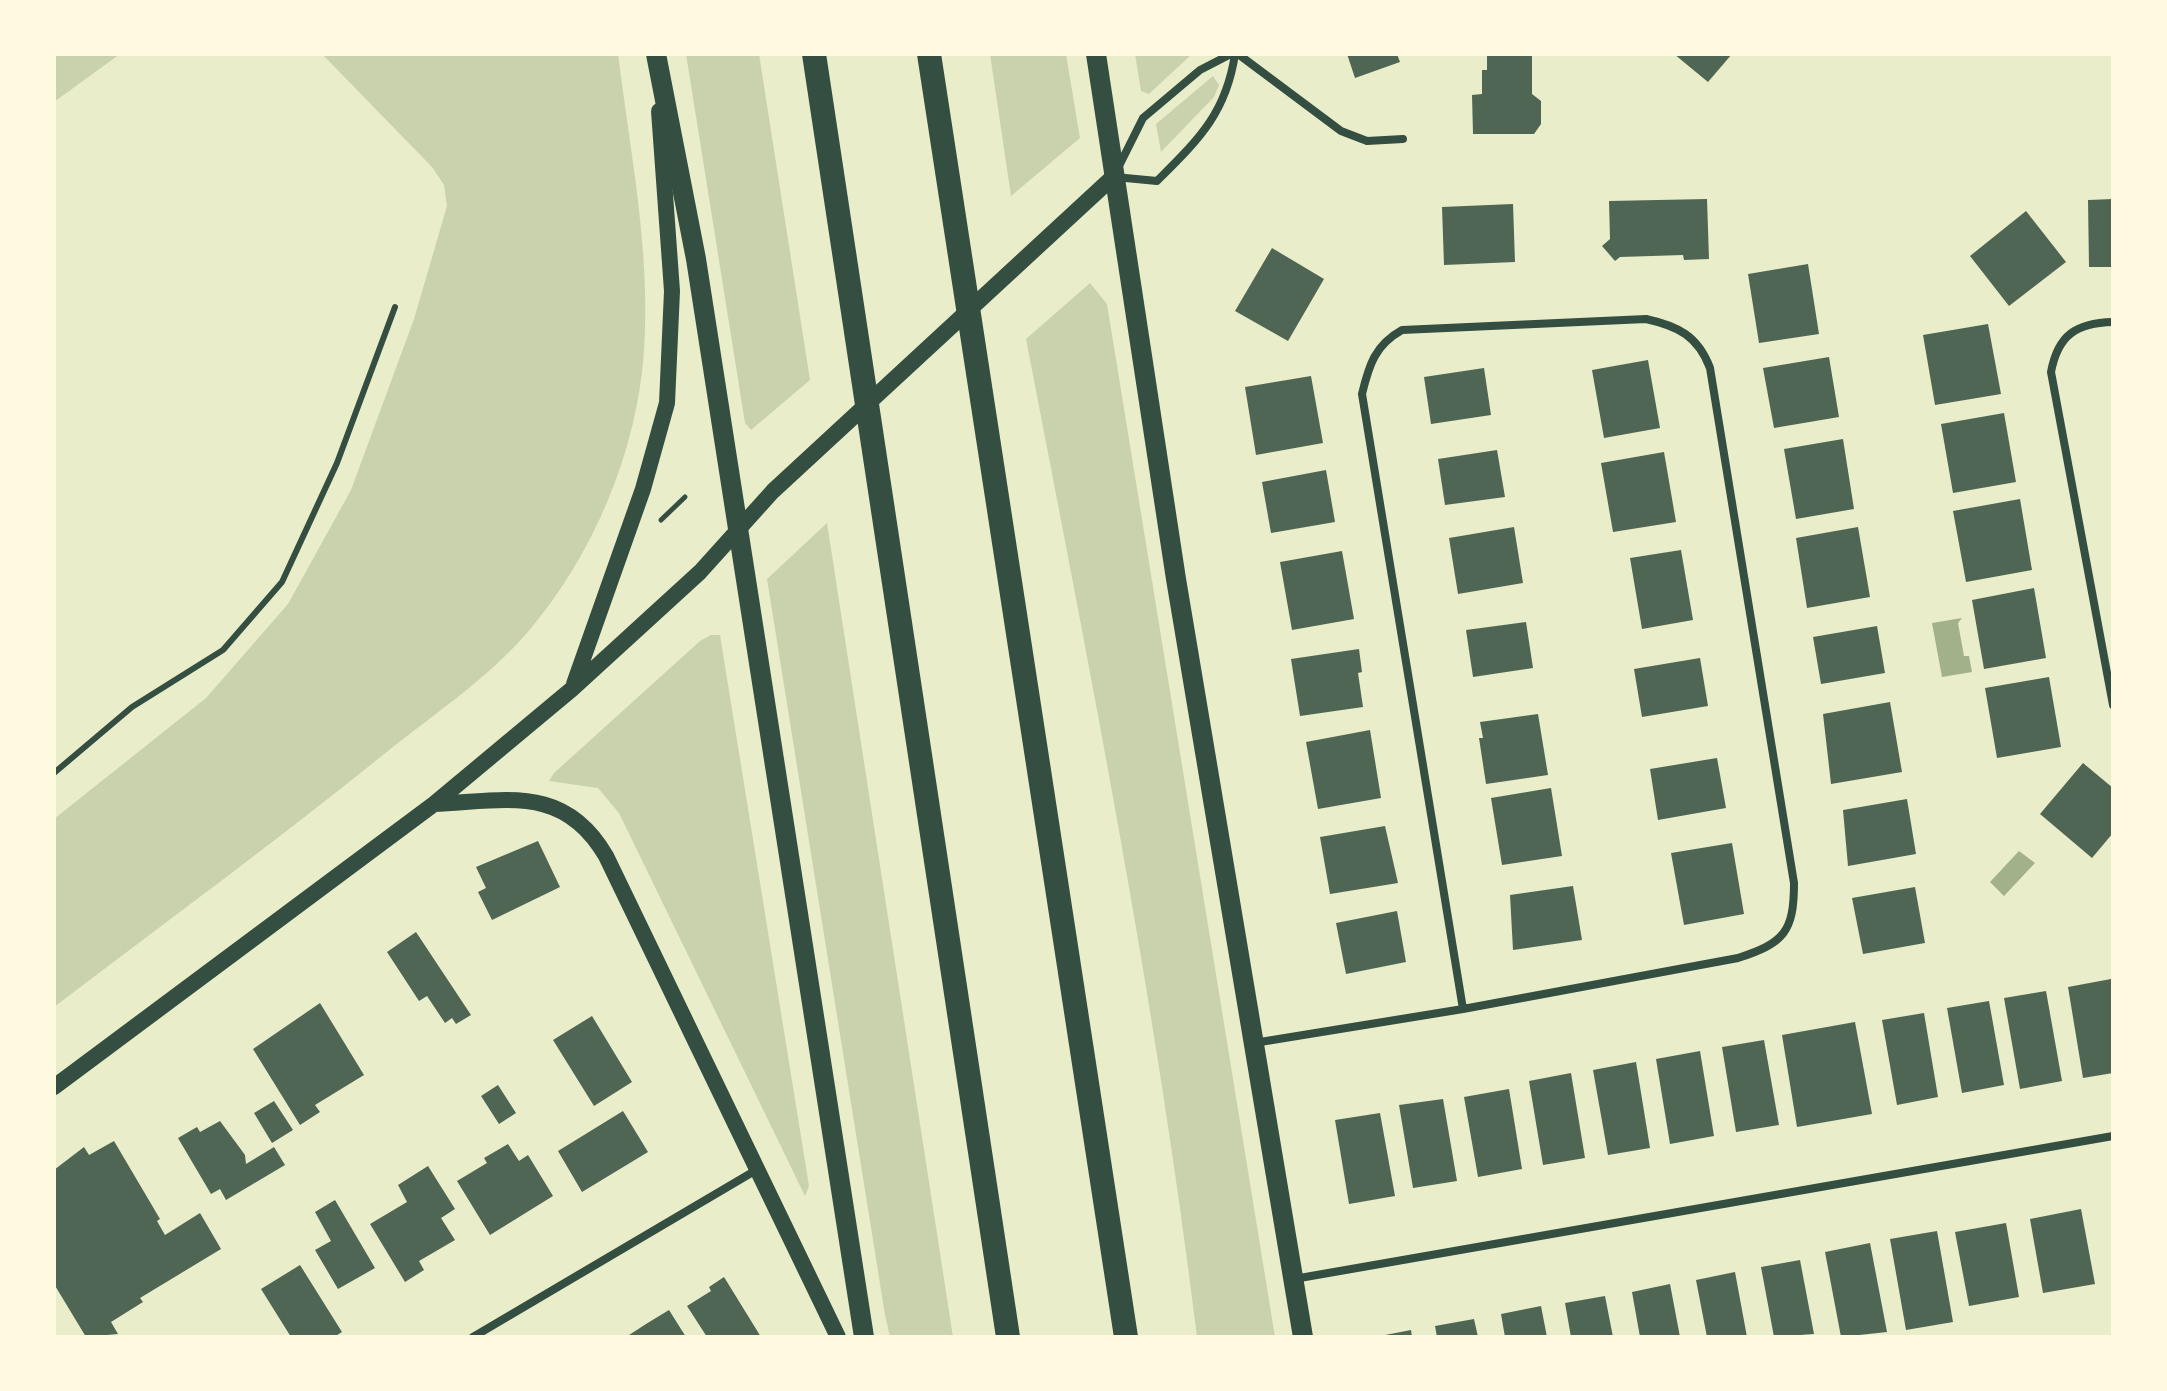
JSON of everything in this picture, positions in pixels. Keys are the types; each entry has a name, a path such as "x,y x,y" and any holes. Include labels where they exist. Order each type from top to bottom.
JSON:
{"highway":[{"path":"814,54 1008,1337"},
{"path":"929,54 1126,1337"}],"main road":[{"path":"656,54 696,259 864,1337"},
{"path":"572,689 646,478 668,391 672,291 656,54"},
{"path":"1096,54 1113,177 1303,1337"},
{"path":"54,1087 434,804 572,689 700,572 773,491 1113,177"},
{"path":"434,804 510,801 548,805 571,814 589,830 606,856 838,1337"}],"street":[{"path":"1235,54 1226,98 1193,145 1157,181 1113,177 1143,118 1200,70 1235,54"},
{"path":"1235,54 1341,131 1367,141 1403,139"},
{"path":"1253,1043 1463,1009 1738,958 1767,948 1785,935 1794,909 1792,867 1710,368 1694,338 1669,324 1646,319 1402,330 1384,340 1370,361 1362,394 1463,1009"},
{"path":"2113,322 2089,323 2069,332 2054,353 2051,372 2113,705"},
{"path":"1294,1279 2113,1136"},
{"path":"473,1337 759,1168"}],"lane":[{"path":"54,773 132,707 223,650 282,582 337,463 395,307"}],"path":[{"path":"652,529 685,497"}],"shaded area":[{"path":"54,54 120,54 54,102"},
{"path":"322,54 618,54 645,276 644,351 632,427 608,501 591,537 551,603 511,650 460,695 306,816 54,1007 54,819 206,698 288,604 351,490 414,319 447,206 444,185 432,167"},
{"path":"686,54 759,54 810,380 751,430 745,423"},
{"path":"990,54 1066,54 1080,138 1011,196"},
{"path":"1135,54 1192,54 1149,94 1141,91"},
{"path":"1213,76 1219,85 1214,97 1161,152 1156,124"},
{"path":"1090,283 1107,304 1275,1337 1197,1337 1181,1211 1142,961 1026,339"},
{"path":"827,523 953,1337 890,1337 767,579"},
{"path":"1962,618 1958,623 1964,656 1969,656 1972,672 1942,677 1932,623"},
{"path":"711,635 720,635 809,1186 805,1196 619,813 598,788 549,781 554,773 700,641"},
{"path":"2019,851 2035,863 2004,896 1990,882"}],"building":[{"path":"1347,54 1397,54 1400,62 1355,78"},
{"path":"1487,54 1532,54 1532,94 1541,101 1541,124 1534,134 1473,134 1472,95 1482,94 1482,70 1487,70"},
{"path":"1674,54 1732,54 1708,82"},
{"path":"1707,199 1709,259 1684,260 1683,255 1620,257 1615,261 1602,246 1610,239 1609,201"},
{"path":"2113,199 2113,267 2089,267 2088,200"},
{"path":"1513,204 1515,262 1444,265 1442,207"},
{"path":"2026,211 2066,262 2009,306 1970,256"},
{"path":"1272,248 1324,279 1288,341 1235,311"},
{"path":"1808,264 1819,334 1759,343 1748,274"},
{"path":"1988,324 2001,394 1935,405 1923,335"},
{"path":"1829,357 1839,417 1774,428 1763,368"},
{"path":"1648,360 1660,428 1604,438 1592,370"},
{"path":"1484,368 1491,415 1431,424 1424,377"},
{"path":"1311,376 1323,443 1256,455 1245,387"},
{"path":"2004,413 2016,482 1953,493 1941,424"},
{"path":"1843,439 1854,509 1796,519 1784,449"},
{"path":"1497,450 1505,497 1445,505 1438,459"},
{"path":"1664,452 1676,522 1613,532 1601,463"},
{"path":"1326,470 1335,522 1271,533 1262,482"},
{"path":"2020,499 2032,570 1966,582 1953,511"},
{"path":"1514,527 1523,583 1458,594 1449,538"},
{"path":"1858,527 1870,597 1807,608 1796,538"},
{"path":"1681,550 1693,620 1642,629 1630,558"},
{"path":"1342,551 1354,619 1292,630 1280,562"},
{"path":"2034,588 2046,658 1984,669 1972,600"},
{"path":"1526,622 1533,668 1473,677 1466,630"},
{"path":"1877,626 1885,673 1821,684 1813,637"},
{"path":"1359,649 1362,672 1358,673 1363,707 1300,716 1291,659"},
{"path":"1700,658 1708,706 1642,717 1634,669"},
{"path":"2049,677 2061,747 1997,758 1985,688"},
{"path":"1890,702 1902,772 1831,784 1823,714"},
{"path":"1538,714 1548,775 1486,784 1479,738 1483,738 1480,722"},
{"path":"1370,730 1381,798 1318,809 1306,742"},
{"path":"1717,758 1726,808 1658,820 1650,769"},
{"path":"2083,763 2113,788 2113,833 2092,858 2040,814"},
{"path":"1551,788 1562,856 1502,865 1491,798"},
{"path":"1907,799 1916,854 1848,866 1843,810"},
{"path":"1385,826 1398,883 1330,894 1320,837"},
{"path":"538,841 560,887 492,920 478,892 486,888 476,867"},
{"path":"1732,843 1744,914 1684,925 1671,853"},
{"path":"1573,886 1582,940 1513,950 1510,895"},
{"path":"1915,887 1925,943 1863,954 1852,898"},
{"path":"1397,911 1406,962 1346,974 1336,923"},
{"path":"416,932 471,1015 456,1024 452,1018 445,1023 427,996 419,1001 387,952"},
{"path":"2111,979 2113,1073 2083,1078 2068,987"},
{"path":"2046,991 2062,1081 2020,1089 2004,998"},
{"path":"1989,1001 2004,1085 1962,1093 1947,1008"},
{"path":"320,1003 364,1075 315,1105 320,1112 300,1125 253,1049"},
{"path":"1924,1013 1938,1097 1897,1105 1882,1020"},
{"path":"592,1016 632,1082 594,1106 553,1040"},
{"path":"1855,1022 1872,1114 1797,1127 1782,1035"},
{"path":"1764,1040 1779,1125 1736,1132 1722,1047"},
{"path":"1700,1051 1714,1136 1670,1144 1656,1059"},
{"path":"1636,1062 1650,1148 1608,1155 1593,1070"},
{"path":"1571,1073 1585,1158 1543,1165 1529,1081"},
{"path":"498,1085 516,1113 499,1124 481,1096"},
{"path":"1509,1089 1522,1169 1478,1177 1464,1097"},
{"path":"1443,1099 1457,1181 1413,1188 1399,1105"},
{"path":"274,1101 293,1130 272,1143 254,1113"},
{"path":"623,1111 648,1152 582,1192 558,1151"},
{"path":"1380,1113 1395,1196 1349,1204 1335,1120"},
{"path":"220,1121 245,1155 246,1164 274,1147 285,1165 226,1200 220,1189 211,1194 178,1138 197,1127 200,1132"},
{"path":"114,1141 160,1219 157,1221 165,1235 200,1213 221,1249 140,1298 143,1302 111,1322 118,1334 86,1337 54,1284 54,1170 84,1147 89,1155"},
{"path":"508,1144 519,1161 528,1155 553,1196 490,1235 457,1181 487,1163 484,1158"},
{"path":"428,1166 455,1209 441,1218 455,1240 419,1261 424,1270 405,1282 370,1224 407,1202 398,1185"},
{"path":"335,1200 375,1268 338,1289 315,1250 331,1241 315,1212"},
{"path":"2081,1209 2095,1284 2043,1293 2030,1219"},
{"path":"2006,1223 2019,1297 1969,1306 1955,1232"},
{"path":"1937,1231 1953,1322 1906,1330 1890,1239"},
{"path":"1870,1243 1887,1332 1841,1337 1825,1252"},
{"path":"1800,1260 1814,1334 1774,1337 1761,1267"},
{"path":"300,1265 342,1332 334,1337 291,1337 261,1289"},
{"path":"1735,1272 1747,1337 1707,1337 1696,1280"},
{"path":"724,1277 761,1337 707,1337 687,1306 711,1291 709,1287"},
{"path":"1670,1284 1680,1337 1640,1337 1632,1292"},
{"path":"1605,1296 1613,1337 1571,1337 1565,1303"},
{"path":"1541,1306 1547,1337 1505,1337 1501,1314"},
{"path":"669,1310 686,1337 626,1337 646,1324"},
{"path":"1474,1319 1478,1337 1437,1337 1435,1326"},
{"path":"1411,1330 1412,1337 1380,1337 1380,1336"}]}
